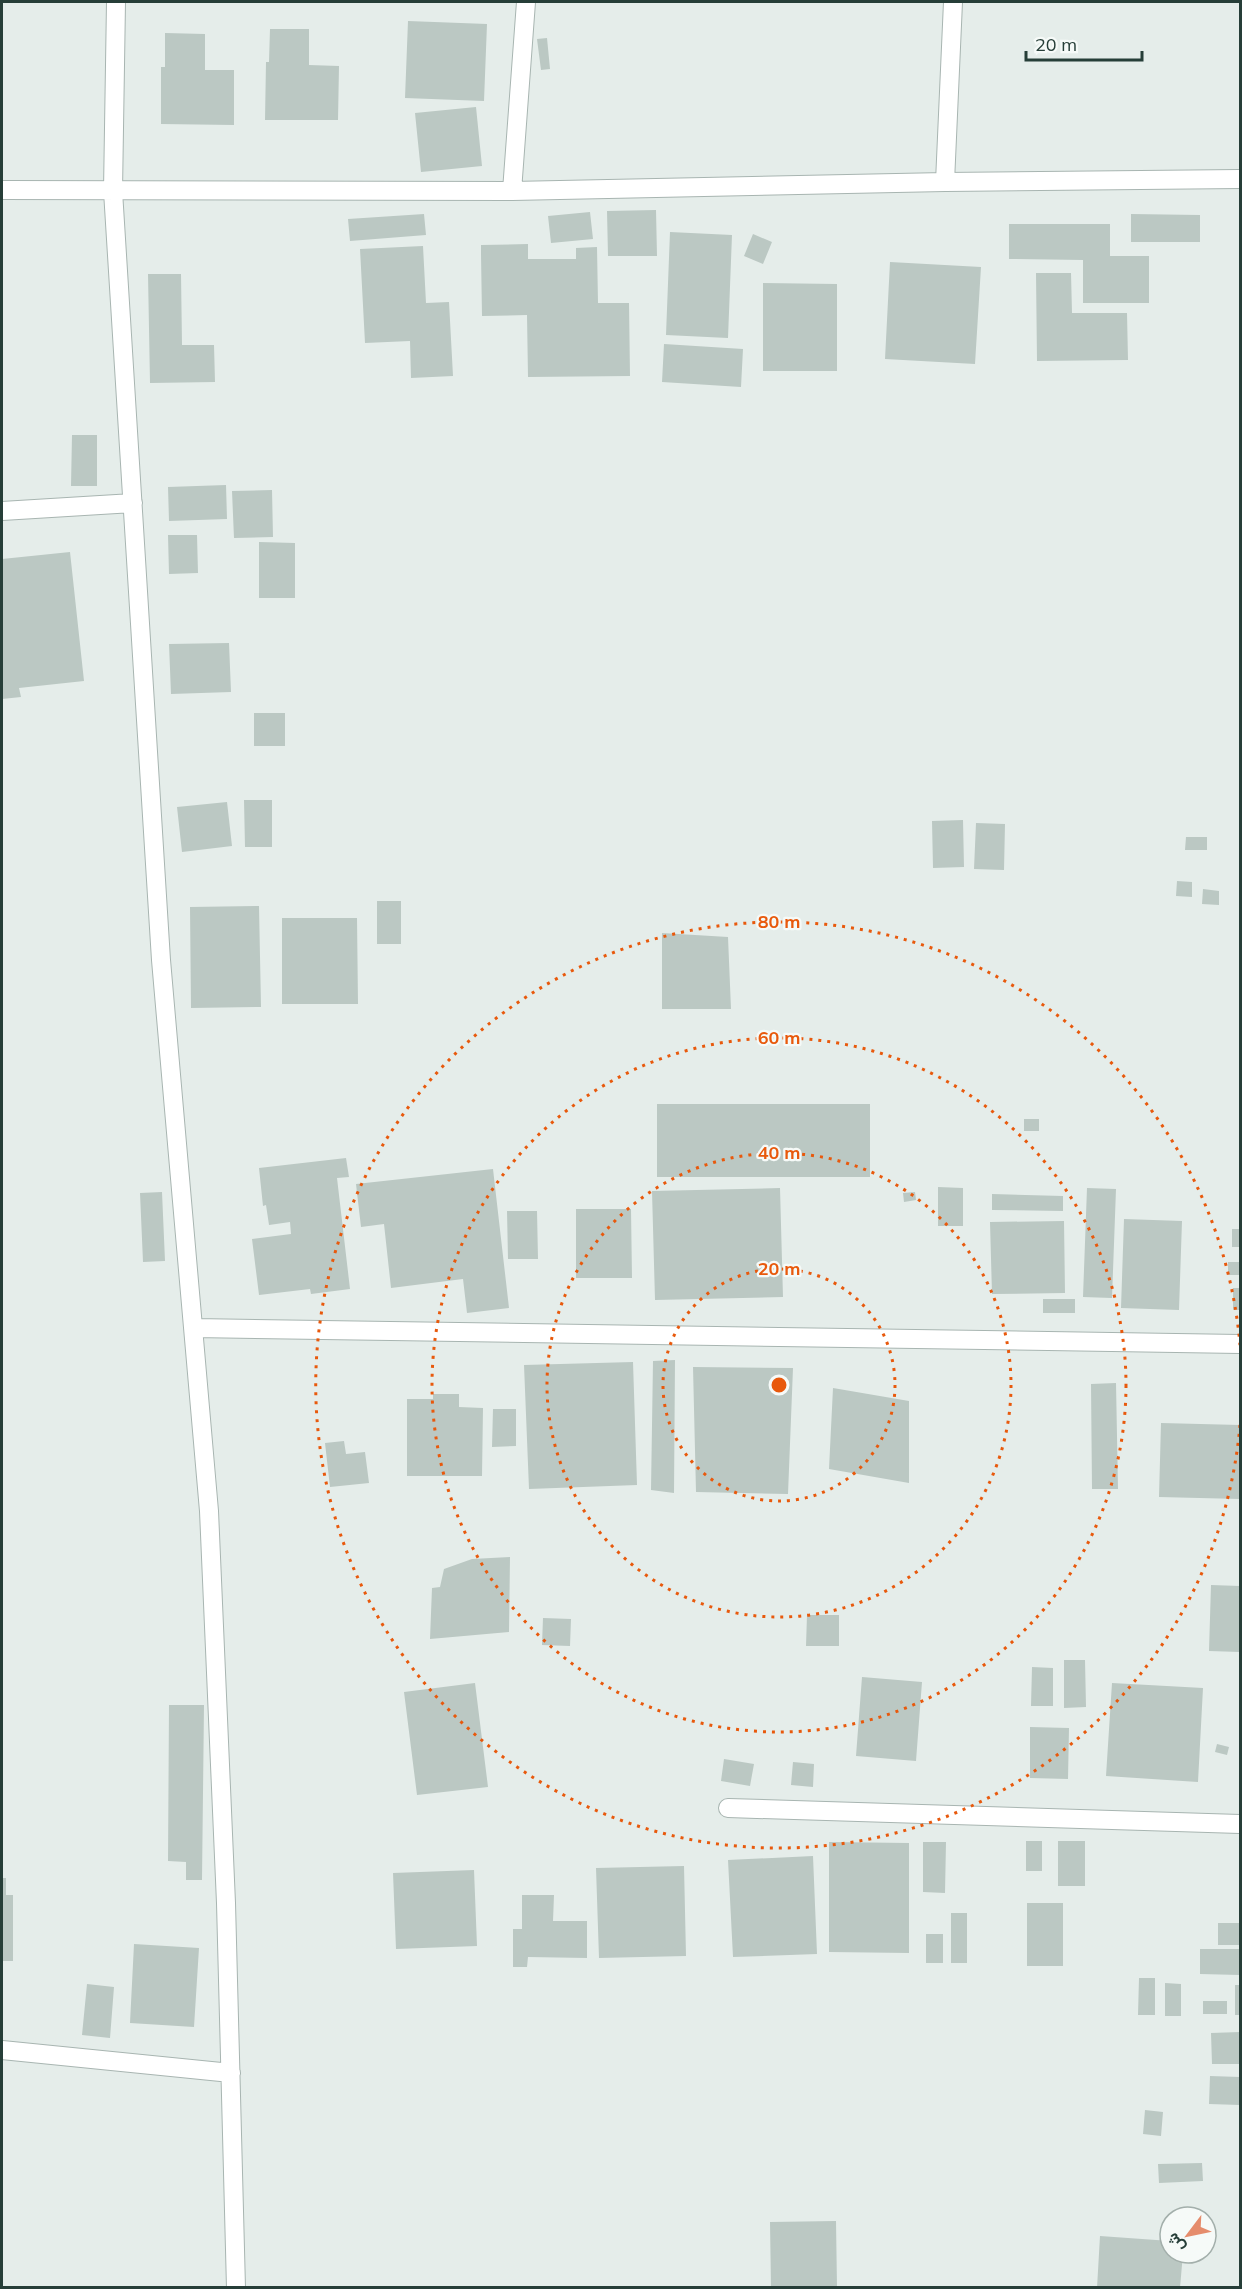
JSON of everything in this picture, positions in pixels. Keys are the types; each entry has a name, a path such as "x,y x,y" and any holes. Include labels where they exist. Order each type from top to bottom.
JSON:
{"street":[{"path":"116,2 113,191 161,960 209,1522 231,2073 236,2288"},
{"path":"512,191 526,2"},
{"path":"945,182 953,2"},
{"path":"2,190 512,191 945,182 1240,179"},
{"path":"2,511 133,503"},
{"path":"194,1328 1240,1344"},
{"path":"728,1808 1240,1824"},
{"path":"2,2050 231,2073"}],"building":[{"path":"408,21 487,24 484,101 405,98"},
{"path":"270,29 309,29 309,65 339,66 338,120 265,120 266,62 269,62"},
{"path":"165,33 205,34 205,70 234,70 234,125 161,124 161,67 165,67"},
{"path":"547,38 550,69 541,70 537,39"},
{"path":"476,107 482,166 421,172 415,113"},
{"path":"656,210 657,256 608,256 607,211"},
{"path":"590,212 593,239 551,243 548,216"},
{"path":"424,214 426,235 350,241 348,219"},
{"path":"1131,214 1200,215 1200,242 1131,242"},
{"path":"1009,224 1110,224 1110,256 1149,256 1149,303 1083,303 1083,260 1009,259"},
{"path":"670,232 732,235 728,338 666,335"},
{"path":"753,234 772,242 763,264 744,256"},
{"path":"528,244 528,259 576,259 576,248 597,247 598,303 629,303 630,376 528,377 527,315 482,316 481,245"},
{"path":"423,246 426,303 449,302 453,376 411,378 410,341 365,343 360,249"},
{"path":"890,262 981,267 975,364 885,359"},
{"path":"1036,273 1071,273 1072,313 1127,313 1128,360 1037,361"},
{"path":"148,274 181,274 182,345 214,345 215,382 150,383"},
{"path":"763,283 837,284 837,371 763,371"},
{"path":"664,344 743,349 741,387 662,382"},
{"path":"72,435 97,435 97,486 71,486"},
{"path":"226,485 227,519 169,521 168,487"},
{"path":"272,490 273,537 234,538 232,491"},
{"path":"168,535 197,535 198,573 169,574"},
{"path":"259,542 295,543 295,598 259,598"},
{"path":"70,552 84,681 19,688 21,697 2,699 2,559"},
{"path":"229,643 231,692 171,694 169,644"},
{"path":"254,713 285,713 285,746 254,746"},
{"path":"244,800 272,800 272,847 245,847"},
{"path":"227,802 232,846 182,852 177,807"},
{"path":"963,820 964,867 933,868 932,821"},
{"path":"976,823 1005,824 1004,870 974,869"},
{"path":"1186,837 1207,837 1207,850 1185,850"},
{"path":"1177,881 1192,882 1192,897 1176,896"},
{"path":"1203,889 1219,891 1219,905 1202,904"},
{"path":"377,901 401,901 401,944 377,944"},
{"path":"259,906 261,1007 191,1008 190,907"},
{"path":"282,918 357,918 358,1004 282,1004"},
{"path":"662,933 728,937 731,1009 662,1009"},
{"path":"657,1104 870,1104 870,1177 657,1177"},
{"path":"1024,1119 1039,1119 1039,1131 1024,1131"},
{"path":"346,1158 349,1177 337,1178 350,1289 311,1294 310,1289 259,1295 252,1239 291,1234 290,1222 269,1225 266,1205 263,1206 259,1168"},
{"path":"493,1169 509,1308 467,1313 463,1279 391,1288 384,1224 361,1227 356,1184"},
{"path":"938,1187 963,1188 963,1226 938,1226"},
{"path":"780,1188 783,1297 655,1300 652,1191"},
{"path":"1087,1188 1116,1189 1112,1298 1083,1297"},
{"path":"162,1192 165,1261 143,1262 140,1193"},
{"path":"915,1192 916,1200 904,1202 903,1193"},
{"path":"992,1194 1063,1196 1063,1211 992,1210"},
{"path":"576,1209 631,1209 632,1278 576,1278"},
{"path":"507,1211 537,1211 538,1259 508,1259"},
{"path":"1124,1219 1182,1221 1179,1310 1121,1308"},
{"path":"1064,1221 1065,1293 992,1294 990,1222"},
{"path":"1232,1229 1240,1229 1240,1247 1232,1247"},
{"path":"1228,1262 1240,1262 1240,1275 1228,1275"},
{"path":"1233,1288 1240,1288 1240,1310 1233,1310"},
{"path":"1043,1299 1075,1299 1075,1313 1043,1313"},
{"path":"675,1360 674,1493 651,1490 653,1361"},
{"path":"633,1362 637,1485 529,1489 524,1365"},
{"path":"693,1367 793,1368 788,1494 696,1492"},
{"path":"1116,1383 1118,1489 1092,1489 1091,1384"},
{"path":"833,1388 909,1401 909,1483 829,1469"},
{"path":"433,1394 459,1394 459,1407 483,1408 482,1476 407,1476 407,1399 433,1399"},
{"path":"493,1409 516,1409 516,1446 492,1447"},
{"path":"1161,1423 1240,1425 1240,1499 1159,1497"},
{"path":"344,1441 346,1454 365,1452 369,1483 330,1487 325,1443"},
{"path":"510,1557 509,1632 430,1639 432,1588 440,1587 444,1569 472,1559"},
{"path":"1211,1585 1240,1586 1240,1652 1209,1651"},
{"path":"807,1615 839,1615 839,1646 806,1646"},
{"path":"543,1618 571,1619 570,1646 542,1645"},
{"path":"1064,1660 1085,1660 1086,1707 1064,1708"},
{"path":"1032,1667 1053,1668 1053,1706 1031,1706"},
{"path":"862,1677 922,1682 916,1761 856,1756"},
{"path":"475,1683 488,1787 417,1795 404,1692"},
{"path":"1112,1683 1203,1688 1198,1782 1106,1776"},
{"path":"169,1705 204,1705 202,1880 186,1880 186,1862 168,1861"},
{"path":"1030,1727 1069,1728 1068,1779 1030,1778"},
{"path":"1217,1744 1229,1747 1227,1755 1215,1752"},
{"path":"724,1759 754,1764 750,1786 721,1781"},
{"path":"793,1762 814,1764 813,1787 791,1785"},
{"path":"1026,1841 1042,1841 1042,1871 1026,1871"},
{"path":"1058,1841 1085,1841 1085,1886 1058,1886"},
{"path":"829,1842 909,1843 909,1953 829,1952"},
{"path":"923,1842 946,1842 945,1893 923,1892"},
{"path":"813,1856 817,1954 733,1957 728,1860"},
{"path":"684,1866 686,1956 599,1958 596,1868"},
{"path":"474,1870 477,1946 396,1949 393,1873"},
{"path":"2,1878 6,1878 6,1895 13,1895 13,1961 2,1961"},
{"path":"522,1895 554,1895 553,1921 587,1921 587,1958 528,1957 527,1967 513,1967 513,1929 522,1929"},
{"path":"1027,1903 1063,1903 1063,1966 1027,1966"},
{"path":"951,1913 967,1913 967,1963 951,1963"},
{"path":"1218,1923 1240,1923 1240,1945 1218,1945"},
{"path":"926,1934 943,1934 943,1963 926,1963"},
{"path":"134,1944 199,1948 194,2027 130,2023"},
{"path":"1200,1949 1240,1949 1240,1975 1200,1974"},
{"path":"1139,1978 1155,1978 1155,2015 1138,2015"},
{"path":"1165,1983 1181,1984 1181,2016 1165,2016"},
{"path":"87,1984 114,1987 110,2038 82,2035"},
{"path":"1235,1985 1240,1985 1240,2015 1235,2015"},
{"path":"1203,2001 1227,2001 1227,2014 1203,2014"},
{"path":"1240,2032 1240,2064 1212,2064 1211,2033"},
{"path":"1210,2076 1240,2077 1240,2105 1209,2104"},
{"path":"1145,2110 1163,2112 1161,2136 1143,2134"},
{"path":"1202,2163 1203,2181 1159,2183 1158,2164"},
{"path":"836,2221 837,2287 771,2288 770,2222"},
{"path":"1100,2236 1158,2240 1158,2265 1182,2265 1180,2288 1097,2288"}]}
